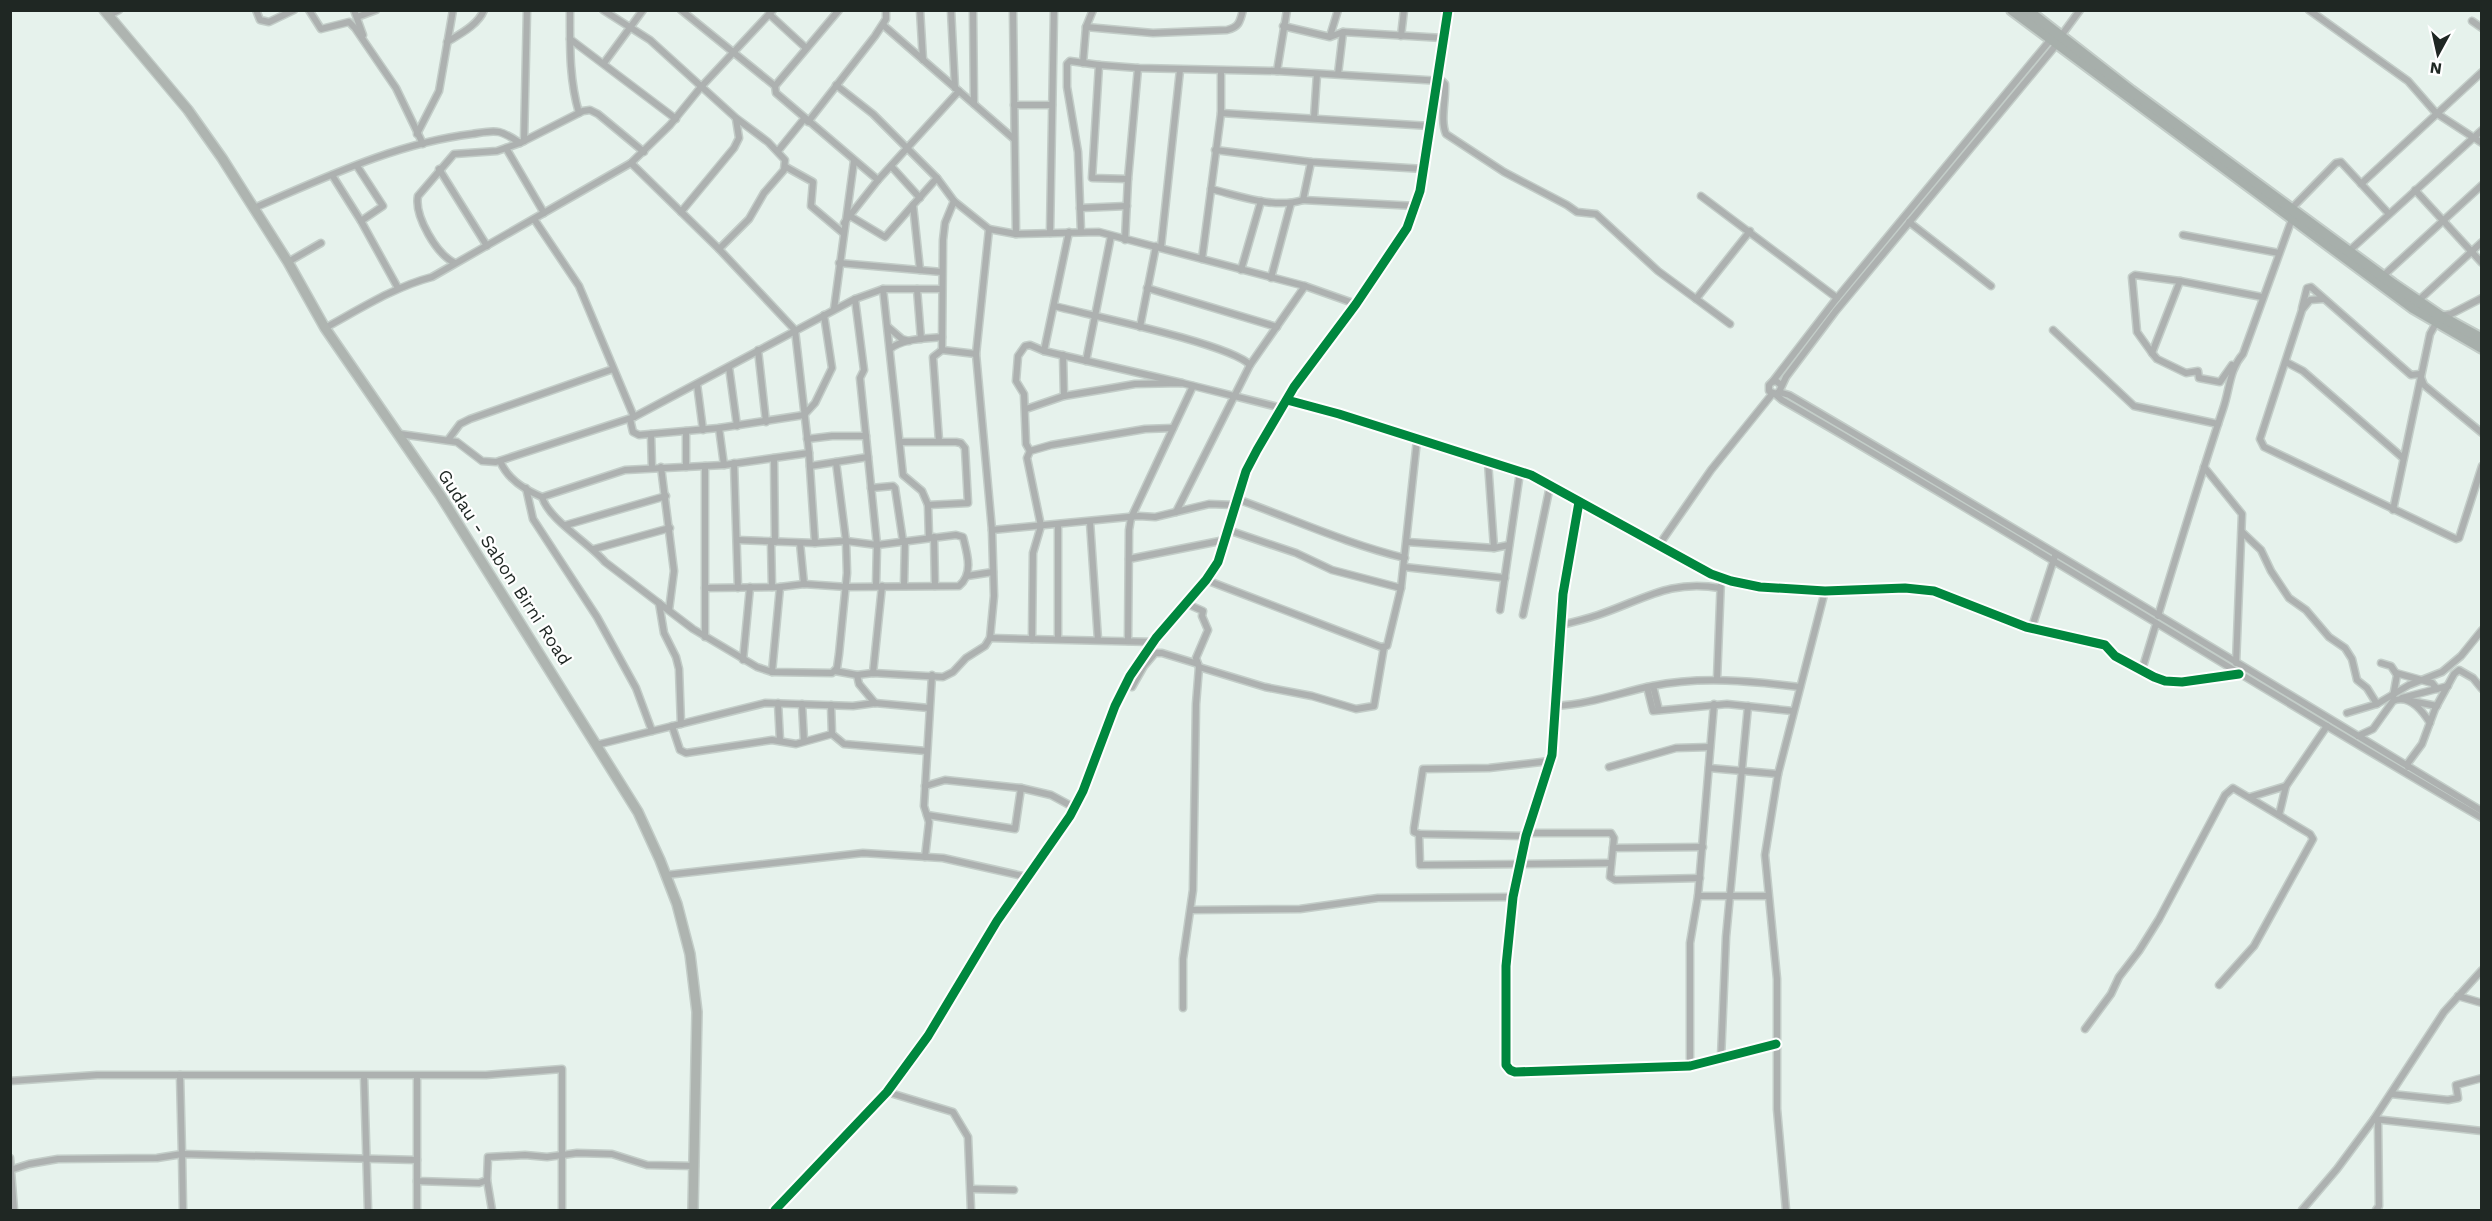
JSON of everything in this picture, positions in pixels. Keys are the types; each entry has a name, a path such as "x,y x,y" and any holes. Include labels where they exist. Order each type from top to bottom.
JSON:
{"highway":[{"path":"2012,10 2291,214 2481,348"},
{"path":"2027,10 2056,40"},
{"path":"2291,214 2349,251 2418,301 2438,319 2481,339"}],"main road":[{"name":"Gudau - Sabon Birni Road","path":"106,13 188,110 254,208 288,262 324,328 400,435 498,586 638,812 677,904 690,954 697,1012 693,1210"}],"street":[{"path":"106,13 119,10"},
{"path":"256,10 260,20 269,22 294,10"},
{"path":"309,10 321,29 349,22 396,88 423,144"},
{"path":"366,43 356,14 376,10"},
{"path":"417,134 439,91 453,10"},
{"path":"447,42 467,29 482,15 484,10"},
{"path":"522,142 527,10"},
{"path":"570,10 572,53 570,74 579,113"},
{"path":"603,10 650,40 736,118 777,151 786,167 813,182 811,206 843,233"},
{"path":"604,63 643,10"},
{"path":"681,10 775,86 776,93 878,180"},
{"path":"775,86 839,10"},
{"path":"777,151 836,85 886,19 886,10"},
{"path":"920,10 922,60"},
{"path":"844,223 957,89 951,10"},
{"path":"973,10 974,104"},
{"path":"1013,10 1016,234"},
{"path":"1050,233 1054,10"},
{"path":"1083,63 1086,27 1093,10"},
{"path":"1086,27 1153,33 1227,30 1236,28 1240,23 1243,10"},
{"path":"1277,71 1287,10"},
{"path":"1330,37 1338,10"},
{"path":"1401,36 1404,10"},
{"path":"775,1210 887,1092 928,1036 1027,877 1075,808 1126,685 1154,642 1206,580 1218,562 1246,471 1284,404 1407,228 1416,206 1424,169 1448,10"},
{"path":"1659,545 1711,470 1765,400 2080,10"},
{"path":"2309,10 2408,81 2436,113 2481,142"},
{"path":"324,328 398,288 432,277 632,163 676,119 701,87 771,12 806,48"},
{"path":"2472,21 2481,28"},
{"path":"882,25 1014,139"},
{"path":"1283,26 1330,37 1343,32 1443,38"},
{"path":"1338,74 1343,32"},
{"path":"570,39 676,119"},
{"path":"2056,40 1837,298 1773,381 1775,390 1782,400 2158,616 2480,808"},
{"path":"1081,232 1076,129 1067,87 1067,64 1070,61 1138,68 1277,71 1442,81 1445,84 1446,106 1442,125 1446,135 1504,172 1568,205 1577,212 1596,214 1658,271 1730,324"},
{"path":"1099,65 1092,178 1128,179"},
{"path":"1125,240 1138,68"},
{"path":"1140,327 1158,247 1180,69"},
{"path":"1202,260 1221,113 1221,71"},
{"path":"2361,184 2481,72"},
{"path":"1314,117 1317,74"},
{"path":"836,85 873,114 938,178 954,201 989,229 1016,234 1099,232 1305,286 1356,304"},
{"path":"1014,105 1052,105"},
{"path":"455,263 446,259 425,229 418,211 418,196 454,154 486,153 506,148 579,113 590,110 644,152"},
{"path":"1221,113 1431,126"},
{"path":"681,212 734,148 739,138 736,118"},
{"path":"2349,251 2481,130"},
{"path":"254,208 332,175 423,144 458,136 498,132 522,142"},
{"path":"506,148 544,213"},
{"path":"1215,150 1311,162 1424,169"},
{"path":"834,309 854,161"},
{"path":"1303,200 1311,162"},
{"path":"2158,616 2230,389 2232,368 2243,354 2291,214 2336,163 2341,162 2389,214"},
{"path":"632,163 719,249 795,330 809,453 815,543"},
{"path":"357,166 383,206 361,220"},
{"path":"891,166 920,198"},
{"path":"719,249 749,219 761,198 786,167"},
{"path":"439,169 487,246"},
{"path":"332,175 361,220 398,288"},
{"path":"850,216 885,237 938,178"},
{"path":"2383,276 2481,185"},
{"path":"1211,189 1261,201 1291,204 1303,200 1416,206"},
{"path":"2415,190 2481,263"},
{"path":"1701,196 1837,298"},
{"path":"942,350 942,272 945,223 954,201"},
{"path":"1241,270 1261,201"},
{"path":"1271,278 1291,204"},
{"path":"913,205 920,270"},
{"path":"1080,208 1127,206"},
{"path":"534,219 579,286 595,319 632,418 635,434 703,430 804,415 815,404 832,368 824,315"},
{"path":"1909,222 1990,286"},
{"path":"500,461 505,472 542,497 558,521 594,549 605,562 705,637 743,660 772,672 835,671 857,675 873,672 891,675 948,675 966,658 984,646 990,638 994,596 992,530 975,354 989,229"},
{"path":"1696,299 1750,231"},
{"path":"1044,351 1069,232"},
{"path":"2182,236 2279,254"},
{"path":"1086,361 1111,237"},
{"path":"2418,301 2481,242"},
{"path":"288,262 321,243"},
{"path":"839,264 942,272"},
{"path":"2243,354 2236,359 2220,382 2199,378 2198,371 2186,373 2157,359 2138,332 2131,279 2134,275 2180,281 2262,297"},
{"path":"2152,353 2180,281"},
{"path":"1176,512 1250,365 1305,286"},
{"path":"1147,288 1277,327"},
{"path":"2420,374 2411,375 2323,299 2317,291 2307,288 2286,362 2260,439 2261,443 2264,447 2393,510 2458,539 2481,466"},
{"path":"400,435 457,442 482,461 500,461 632,418 855,299 884,289 942,289"},
{"path":"884,289 903,475 921,488 928,505 936,586"},
{"path":"917,289 921,339"},
{"path":"2393,510 2430,334 2438,319 2481,298"},
{"path":"855,299 864,370 860,378 879,586 873,672"},
{"path":"2302,310 2310,300 2323,299"},
{"path":"1054,306 1140,327 1242,357 1250,365"},
{"path":"887,326 902,339 909,341"},
{"path":"2053,330 2134,406 2218,424"},
{"path":"890,350 895,345 909,341 942,338"},
{"path":"1030,451 1026,444 1024,394 1016,381 1018,356 1025,346 1030,345 1044,351 1236,396 1339,414 1520,472 1721,578 1760,587 1825,591 1905,588 1934,591 2026,627 2105,645 2115,656 2159,679 2181,682 2239,674"},
{"path":"758,350 766,422"},
{"path":"939,441 933,357 942,350 975,354"},
{"path":"1063,355 1064,396"},
{"path":"2286,362 2303,371 2403,458"},
{"path":"729,366 737,426"},
{"path":"448,440 460,424 470,419 613,369"},
{"path":"2420,374 2424,385 2481,433"},
{"path":"1786,376 1789,394"},
{"path":"1026,409 1064,396 1135,384 1182,383"},
{"path":"697,384 703,430"},
{"path":"1128,641 1131,518 1193,386"},
{"path":"1775,390 1789,394 2055,556 2156,624 2481,818"},
{"path":"719,428 724,465"},
{"path":"1032,639 1033,553 1041,526 1027,458 1030,451 1051,444 1145,429 1173,428"},
{"path":"686,431 686,467"},
{"path":"651,434 652,468"},
{"path":"807,440 832,436 866,436"},
{"path":"1126,685 1132,687 1144,666 1155,653 1162,653 1265,687 1312,696 1356,709 1374,706 1384,647 1388,643 1401,588 1417,440"},
{"path":"900,441 961,443 965,448 968,503 928,505"},
{"path":"542,497 625,470 724,465 809,453"},
{"path":"810,466 868,457"},
{"path":"772,672 776,587 773,542 774,458"},
{"path":"835,671 847,587 846,542 836,462"},
{"path":"1488,462 1494,548"},
{"path":"734,464 738,588"},
{"path":"705,466 705,637"},
{"path":"661,467 674,571 669,610"},
{"path":"2204,467 2239,508 2243,519 2237,589 2236,663"},
{"path":"1500,610 1520,472"},
{"path":"871,488 893,486 896,488 904,541 904,586"},
{"path":"1523,615 1550,486"},
{"path":"526,488 533,519 597,617 636,688 652,731"},
{"path":"566,525 666,496"},
{"path":"992,530 1155,517 1209,504 1236,502 1311,525 1361,547 1405,558"},
{"path":"1579,502 1563,594 1550,761 1527,835 1513,897 1506,966 1506,1065 1510,1070 1603,1071 1690,1066 1776,1044"},
{"path":"1090,522 1098,640"},
{"path":"1058,525 1058,639"},
{"path":"594,549 670,528"},
{"path":"1228,530 1296,553 1332,570 1401,588"},
{"path":"2242,532 2261,550 2271,572 2289,598 2306,610 2329,637 2345,648 2352,659 2357,680 2367,688 2377,704"},
{"path":"705,588 776,587 804,584 847,587 959,586 967,576 967,553 963,537 956,535 877,545 846,542 800,543 737,540"},
{"path":"1129,559 1226,540"},
{"path":"1407,542 1494,548 1509,545"},
{"path":"800,543 804,584"},
{"path":"2032,627 2055,556"},
{"path":"1404,567 1505,578"},
{"path":"967,576 993,572"},
{"path":"1717,679 1721,578"},
{"path":"1206,580 1384,647"},
{"path":"1562,625 1597,616 1654,592 1676,586 1720,588"},
{"path":"743,660 750,587"},
{"path":"1786,1210 1777,1109 1777,979 1767,896 1765,855 1778,774 1825,591"},
{"path":"659,602 664,633 680,669 681,724"},
{"path":"1183,1008 1183,959 1191,910 1199,666 1196,657 1208,630 1203,620 1203,612 1185,603"},
{"path":"2142,670 2156,624"},
{"path":"2358,736 2373,729 2395,698 2423,680 2450,667 2481,630"},
{"path":"990,638 1154,642"},
{"path":"2381,663 2391,666 2397,675 2395,698"},
{"path":"2408,767 2408,763 2422,744 2437,706 2459,670 2473,678 2481,689"},
{"path":"2396,673 2433,683 2437,689"},
{"path":"857,675 859,684 875,703"},
{"path":"925,857 929,822 924,807 926,751 932,675"},
{"path":"1556,706 1585,704 1650,687 1717,679 1741,679 1800,687"},
{"path":"2347,713 2395,698 2448,686"},
{"path":"1650,687 1659,710 1714,704 1794,711"},
{"path":"2395,698 2437,706"},
{"path":"2410,701 2430,723"},
{"path":"596,745 765,703 853,706 875,703 929,708"},
{"path":"778,703 780,741"},
{"path":"802,704 804,741"},
{"path":"1690,1066 1690,943 1700,878 1714,704"},
{"path":"831,705 832,735"},
{"path":"1721,1058 1729,896 1748,706"},
{"path":"672,726 680,750 686,753 780,741 790,744 832,735 844,744 926,751"},
{"path":"2279,815 2286,786 2327,726"},
{"path":"1609,767 1676,748 1710,747"},
{"path":"1550,761 1489,768 1423,769 1414,832 1419,834 1527,835 1608,831 1614,835 1610,877 1616,880 1700,878"},
{"path":"1709,768 1778,774"},
{"path":"925,786 945,780 1021,788 1051,795 1075,808"},
{"path":"2250,797 2286,786"},
{"path":"927,815 1016,829 1021,788"},
{"path":"2085,1029 2149,935 2185,873 2225,795 2233,788 2310,834 2313,839 2254,946 2219,985"},
{"path":"1419,834 1421,865 1519,866 1611,863"},
{"path":"1613,848 1703,847"},
{"path":"666,875 847,854 944,858 1027,877"},
{"path":"1698,896 1767,896"},
{"path":"1191,910 1300,909 1378,898 1513,897"},
{"path":"2302,1210 2376,1120 2444,1012 2481,970"},
{"path":"2458,996 2481,1003"},
{"path":"10,1081 97,1075 486,1075 562,1069 561,1210"},
{"path":"180,1075 183,1210"},
{"path":"364,1076 369,1210"},
{"path":"417,1076 417,1210"},
{"path":"2391,1094 2448,1100 2458,1098 2456,1085 2481,1078"},
{"path":"887,1092 953,1112 968,1137 972,1210"},
{"path":"2376,1120 2481,1131"},
{"path":"2376,1120 2379,1206 2376,1210"},
{"path":"11,1170 28,1164 58,1159 157,1158 182,1154 417,1160"},
{"path":"492,1210 487,1180 488,1156 547,1157 562,1154 612,1154 647,1165 695,1166"},
{"path":"10,1158 14,1210"},
{"path":"417,1181 479,1183 487,1180"},
{"path":"971,1189 1014,1190"}],"cycle path":[{"path":"775,1210 887,1092 928,1036 997,921 1070,816 1083,791 1115,706 1130,676 1156,638 1206,580 1218,562 1246,471 1257,450 1294,387 1356,304 1407,228 1420,191 1448,10"},
{"path":"1287,400 1339,414 1531,475 1711,574 1731,581 1760,587 1825,591 1905,588 1934,591 2026,627 2105,645 2115,656 2165,681 2182,682 2239,674"},
{"path":"1579,502 1563,594 1552,755 1526,836 1513,897 1506,966 1506,1065 1515,1072 1690,1066 1776,1044"}]}
